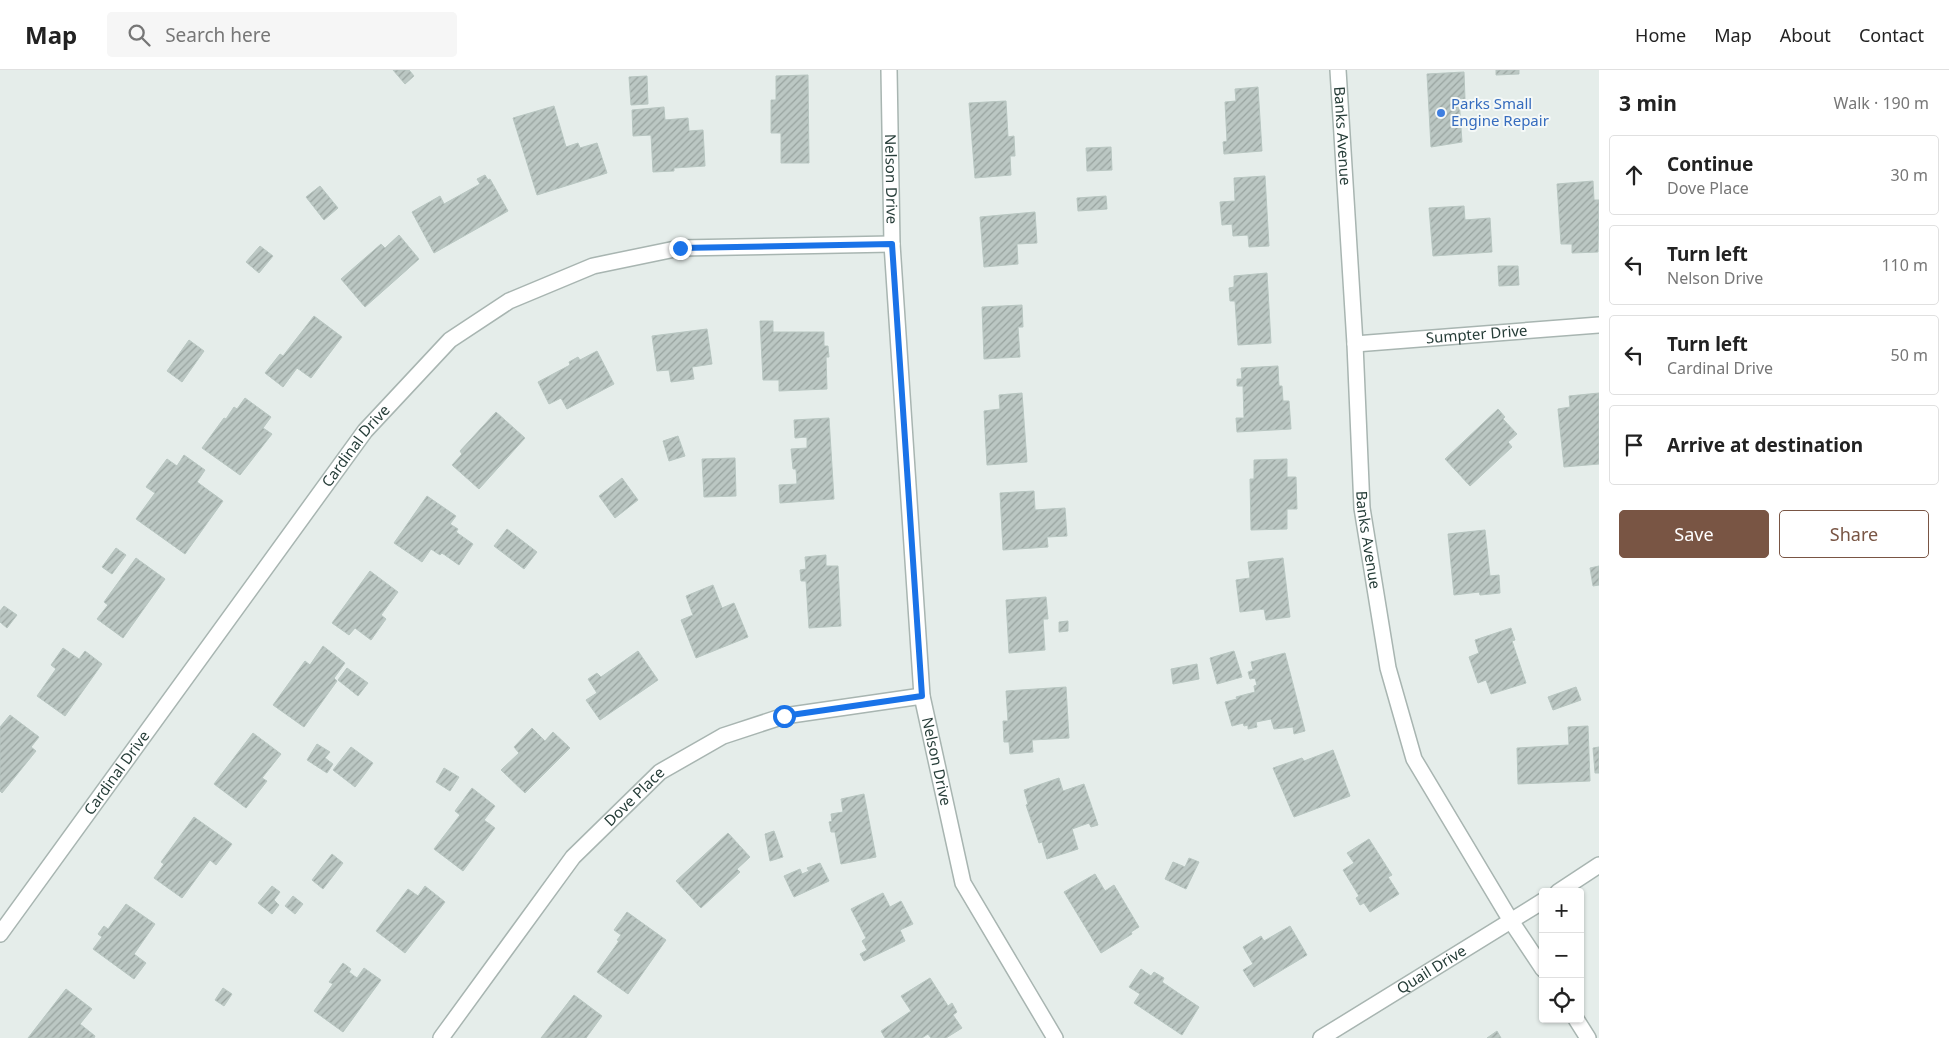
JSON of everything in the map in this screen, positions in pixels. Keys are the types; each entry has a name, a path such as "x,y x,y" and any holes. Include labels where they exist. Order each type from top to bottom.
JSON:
{"street":[{"name":"Nelson Drive","path":"889,70 892,244 922,696 963,883 1055,1038"},
{"name":"Banks Avenue","path":"1338,70 1355,344 1362,508 1388,668 1414,759 1512,922 1539,963"},
{"name":"Cardinal Drive","path":"0,934 365,431 450,340 509,300 593,266 680,248 892,244"},
{"name":"Sumpter Drive","path":"1355,344 1599,325"},
{"name":"Dove Place","path":"441,1038 573,858 660,772 723,736 784,716 922,696"},
{"path":"1564,888 1599,865"},
{"name":"Quail Drive","path":"1321,1038 1539,904"},
{"path":"1579,1023 1588,1038"}],"building":[{"path":"393,70 409,70 414,76 405,84"},
{"path":"1496,70 1519,70 1519,74 1496,75"},
{"path":"1464,72 1465,99 1459,99 1462,142 1431,147 1427,74"},
{"path":"808,75 809,163 781,163 781,133 771,133 771,100 776,100 776,76"},
{"path":"647,76 648,104 631,105 629,77"},
{"path":"1258,87 1262,151 1224,154 1223,142 1227,141 1225,102 1236,101 1235,89"},
{"path":"1006,101 1008,137 1014,136 1015,156 1010,156 1011,175 975,178 969,103"},
{"path":"554,106 566,147 578,143 580,148 597,143 607,173 537,195 513,118"},
{"path":"664,107 665,120 688,118 689,131 703,130 705,166 674,168 674,171 653,172 651,135 633,136 632,110"},
{"path":"1111,147 1112,170 1087,171 1086,148"},
{"path":"485,175 488,180 490,179 508,211 434,253 412,212 440,196 444,204 480,184 477,179"},
{"path":"1265,176 1269,246 1249,247 1248,235 1233,236 1232,224 1222,225 1220,202 1235,201 1234,178"},
{"path":"1593,181 1594,200 1599,200 1598,252 1572,253 1572,244 1561,244 1557,184"},
{"path":"320,186 338,208 324,220 306,197"},
{"path":"1106,196 1107,209 1078,211 1077,198"},
{"path":"1464,206 1465,220 1490,218 1492,252 1433,256 1429,208"},
{"path":"1035,212 1037,243 1017,244 1018,264 984,267 980,217"},
{"path":"399,235 419,259 365,307 341,279 381,244 385,248"},
{"path":"260,246 273,256 259,273 246,262"},
{"path":"1498,266 1518,266 1519,285 1499,286"},
{"path":"1267,273 1271,343 1238,345 1235,301 1230,301 1229,288 1234,287 1234,276"},
{"path":"1022,305 1023,327 1018,327 1020,357 984,359 982,307"},
{"path":"314,316 342,337 311,378 297,368 283,387 265,373 280,354 283,356"},
{"path":"760,321 773,321 773,332 824,332 824,346 828,346 829,357 826,357 827,389 779,391 779,380 763,380"},
{"path":"707,329 712,364 692,367 694,379 671,382 669,370 657,371 652,336"},
{"path":"189,340 204,351 182,382 167,371"},
{"path":"597,351 614,384 567,409 561,398 549,404 538,382 570,365 569,362 578,357 580,360"},
{"path":"1278,366 1279,386 1282,386 1283,401 1289,401 1291,429 1237,432 1236,418 1244,418 1243,386 1237,386 1237,379 1242,379 1241,368"},
{"path":"1022,393 1027,462 987,465 984,411 1000,409 999,395"},
{"path":"1599,393 1599,464 1564,467 1558,409 1570,407 1569,396"},
{"path":"245,398 271,417 263,428 272,434 240,475 202,448 224,418 226,419 234,407 237,409"},
{"path":"1498,409 1505,417 1503,419 1517,434 1508,442 1512,447 1470,486 1445,459"},
{"path":"496,412 525,438 479,489 452,465 462,454 460,451"},
{"path":"829,418 834,499 780,503 779,485 797,484 796,469 793,469 791,449 807,448 807,437 795,438 794,420"},
{"path":"678,436 685,456 669,461 663,441"},
{"path":"184,455 205,470 197,482 223,501 185,554 136,519 155,493 146,487 167,459 177,466"},
{"path":"735,458 736,496 704,497 702,459"},
{"path":"1287,459 1287,477 1296,477 1297,509 1287,509 1287,529 1251,530 1250,479 1254,479 1254,460"},
{"path":"622,478 638,500 615,518 599,496"},
{"path":"1034,491 1035,510 1065,508 1067,536 1047,537 1048,547 1003,550 1000,493"},
{"path":"427,496 456,516 450,524 458,529 456,532 473,544 459,565 442,553 440,555 431,549 422,562 394,543"},
{"path":"507,529 537,552 524,569 494,546"},
{"path":"1485,530 1490,576 1499,575 1500,593 1480,595 1479,592 1454,595 1448,534"},
{"path":"116,548 126,555 112,574 102,567"},
{"path":"826,555 826,566 838,566 841,626 809,628 806,581 801,581 800,570 806,569 805,557"},
{"path":"136,558 165,579 123,638 97,619 108,605 104,602"},
{"path":"1283,558 1290,617 1266,620 1264,609 1240,612 1236,580 1250,578 1248,562"},
{"path":"1599,566 1599,585 1593,586 1590,568"},
{"path":"370,571 398,592 381,615 386,619 371,640 355,628 349,635 332,623"},
{"path":"713,585 722,608 734,603 748,637 696,658 681,620 693,615 686,596"},
{"path":"1046,597 1048,619 1043,619 1045,650 1009,653 1006,600"},
{"path":"4,606 17,615 7,628 0,622 0,611"},
{"path":"1068,621 1068,631 1059,632 1059,622"},
{"path":"1511,628 1515,640 1512,641 1526,683 1491,694 1486,680 1478,683 1469,657 1479,653 1475,640"},
{"path":"323,646 345,663 334,678 337,681 304,727 273,705 305,661 310,665"},
{"path":"63,648 79,659 85,651 102,664 65,716 37,696 56,669 51,665"},
{"path":"638,651 658,680 600,720 586,700 597,693 588,679 597,673 601,677"},
{"path":"1234,651 1242,677 1217,684 1210,658"},
{"path":"1285,653 1305,731 1294,734 1293,727 1274,729 1271,719 1256,722 1257,727 1248,729 1248,725 1244,726 1243,723 1232,726 1225,702 1255,692 1254,686 1257,685 1255,678 1250,679 1248,672 1253,670 1251,662"},
{"path":"1197,664 1199,679 1173,684 1171,669"},
{"path":"347,668 368,683 358,696 338,680"},
{"path":"1066,687 1069,738 1032,740 1033,752 1010,754 1009,742 1004,742 1003,721 1008,721 1006,691"},
{"path":"1576,687 1581,700 1553,710 1548,697"},
{"path":"10,715 39,737 31,747 36,751 2,793 0,791 0,727"},
{"path":"1588,726 1590,781 1518,784 1517,748 1569,745 1568,727"},
{"path":"532,728 545,741 553,732 570,748 525,793 501,770 519,753 514,747"},
{"path":"253,733 281,754 262,778 267,781 246,808 214,784"},
{"path":"317,744 330,752 325,758 333,764 327,773 307,760"},
{"path":"351,747 373,763 355,787 333,770"},
{"path":"1599,747 1599,773 1595,773 1593,748"},
{"path":"1333,750 1350,796 1294,817 1273,768 1302,758 1304,761"},
{"path":"444,768 459,777 450,791 436,782"},
{"path":"1059,778 1063,791 1084,784 1098,825 1091,827 1089,823 1072,829 1078,849 1047,859 1042,842 1039,843 1026,805 1028,804 1024,790"},
{"path":"472,788 495,806 484,820 495,828 463,871 434,849 460,815 455,811"},
{"path":"864,794 876,857 841,864 835,832 831,832 829,822 832,821 831,814 843,812 841,799"},
{"path":"194,817 232,844 216,865 210,860 182,898 154,878 164,864 161,862"},
{"path":"774,831 783,857 770,861 765,834"},
{"path":"728,833 750,857 737,869 740,872 701,908 676,881"},
{"path":"1369,839 1392,875 1388,877 1399,894 1370,912 1364,903 1360,905 1356,898 1359,896 1343,870 1354,863 1347,853"},
{"path":"332,854 343,863 323,889 312,880"},
{"path":"1189,858 1199,862 1186,889 1165,879 1173,862 1185,867"},
{"path":"820,863 829,881 794,897 784,876 800,869 802,874 809,871 807,868"},
{"path":"1095,874 1105,891 1114,885 1139,927 1131,932 1132,934 1101,953 1064,892"},
{"path":"272,886 280,892 274,900 279,905 272,914 258,903"},
{"path":"425,886 445,902 405,953 376,931 408,889 418,896"},
{"path":"883,893 890,907 901,901 913,924 900,930 905,941 864,961 860,954 867,950 862,941 866,938 851,909"},
{"path":"293,896 303,904 295,914 285,906"},
{"path":"126,904 155,924 134,954 146,963 134,979 93,949 102,937 98,934 104,926 108,929"},
{"path":"627,912 666,940 628,994 597,972 619,941 617,940 621,935 614,930"},
{"path":"1290,926 1307,955 1254,987 1243,970 1253,964 1243,947 1261,936 1264,941"},
{"path":"343,963 351,969 349,972 357,978 364,968 381,980 343,1032 314,1011 333,984 329,982"},
{"path":"1141,969 1151,976 1154,972 1164,978 1162,982 1199,1007 1182,1035 1134,1003 1140,994 1129,987"},
{"path":"930,978 948,1006 952,1003 957,1012 953,1015 962,1028 946,1038 931,1038 928,1034 922,1038 885,1038 881,1031 911,1011 901,996"},
{"path":"223,988 232,994 224,1006 215,1000"},
{"path":"66,989 92,1009 80,1024 95,1036 94,1038 28,1038"},
{"path":"574,995 602,1016 586,1038 541,1038"},
{"path":"1497,1031 1501,1038 1487,1038"}],"place":[{"name":"Parks Small Engine Repair","path":"1441,113"}],"route":[{"path":"680,248 892,244 922,696 784,716"}]}
